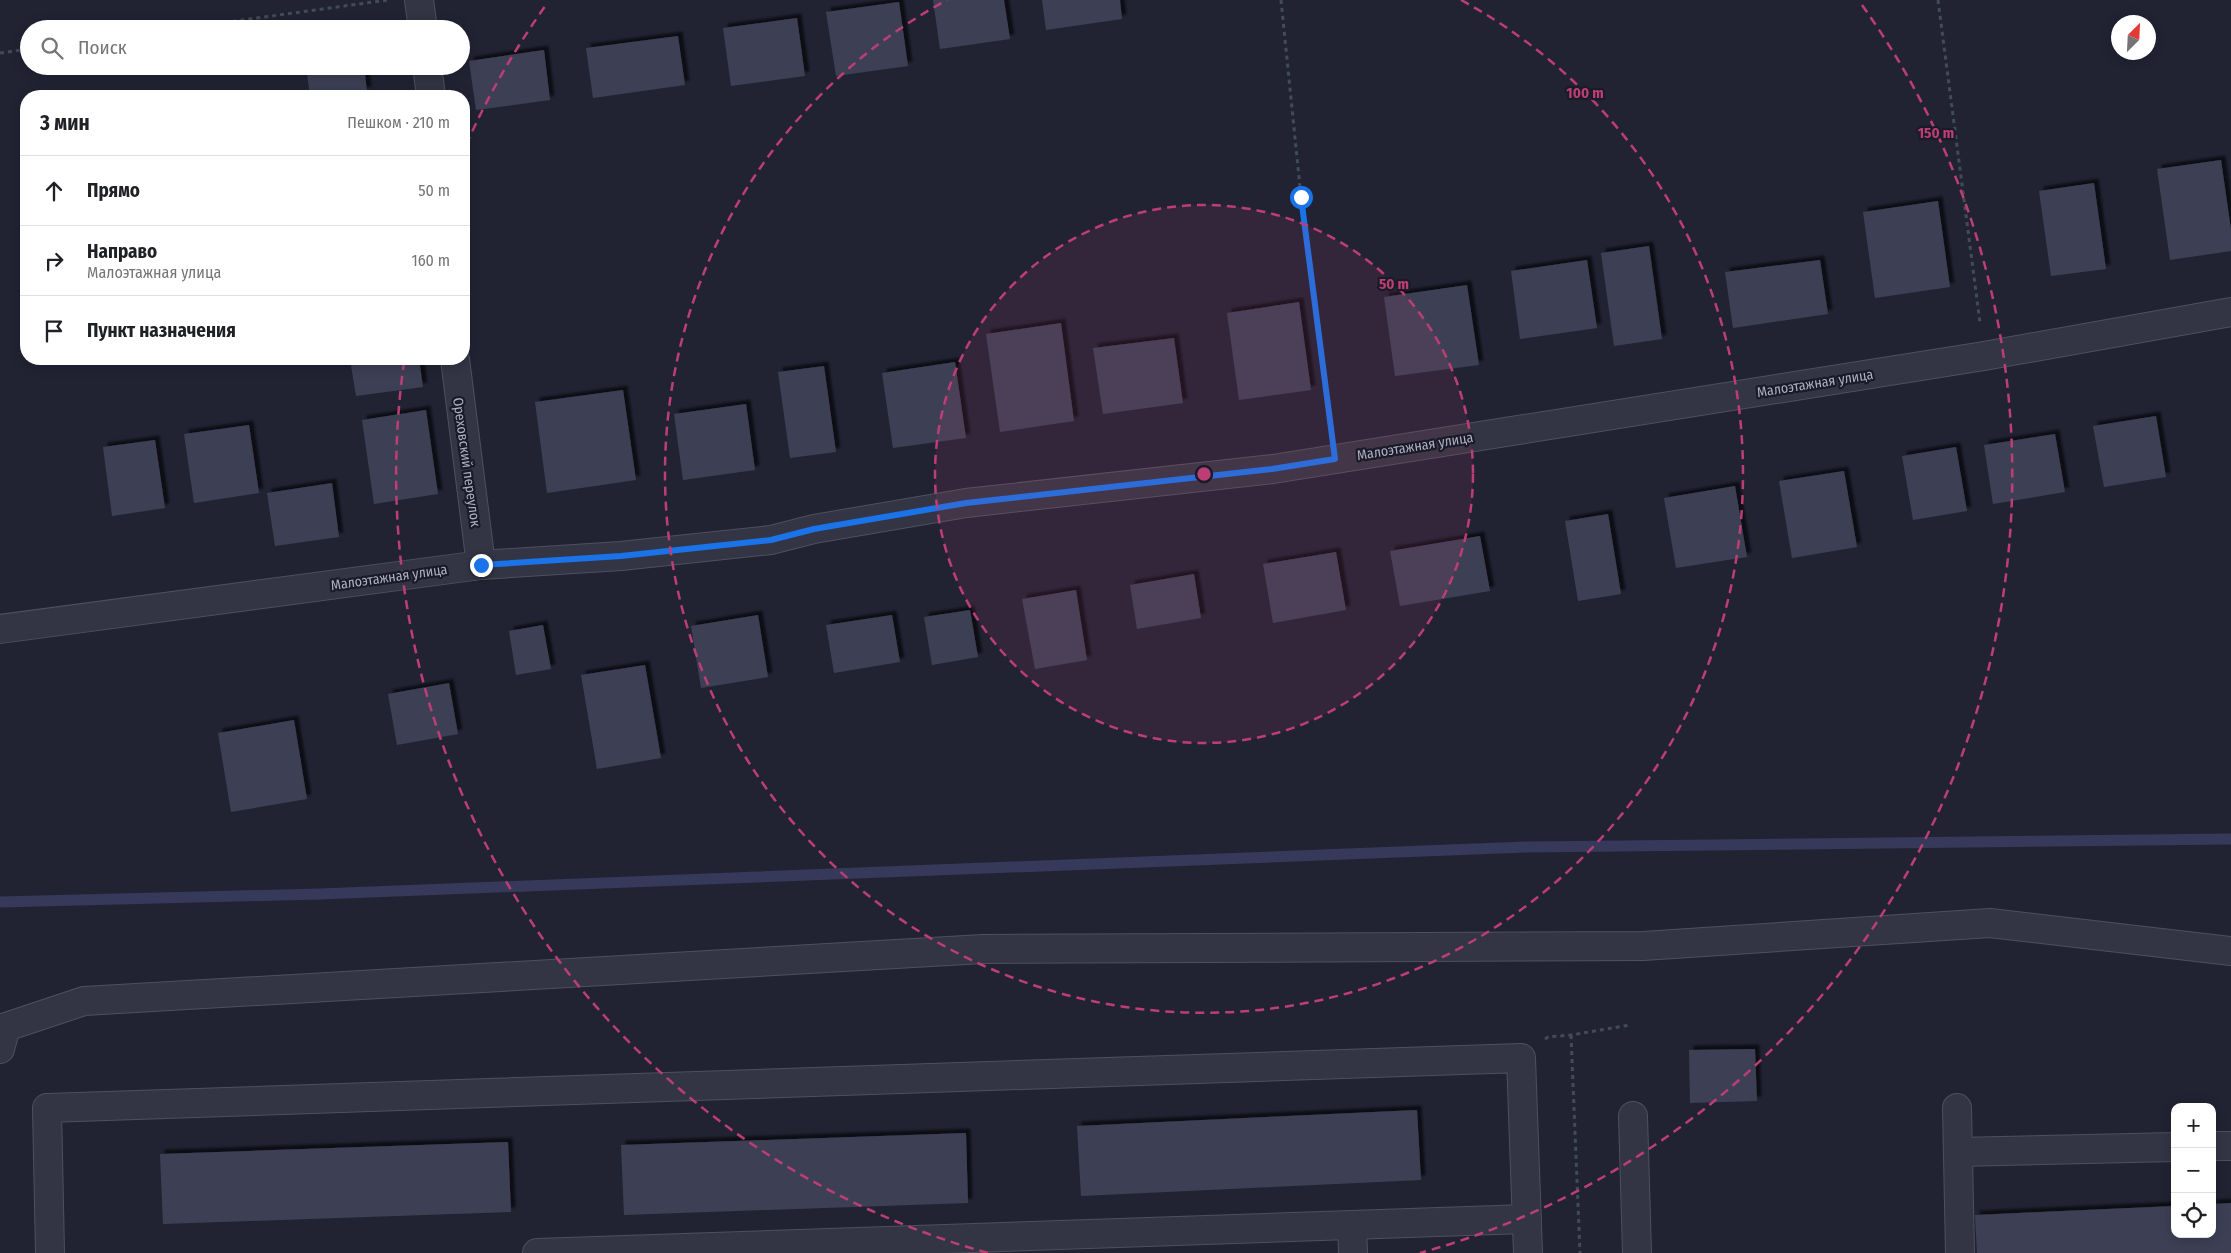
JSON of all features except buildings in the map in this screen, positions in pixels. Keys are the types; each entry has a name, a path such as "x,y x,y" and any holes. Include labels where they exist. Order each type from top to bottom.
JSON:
{"street":[{"path":"419,0 422,20"},
{"path":"428,75 430,90"},
{"name":"Малоэтажная улица","path":"0,629 481,565 621,556 771,540 814,529 966,503 1272,469 1984,356 2231,312"},
{"name":"Ореховский переулок","path":"456,365 481,565"},
{"path":"0,1049 6,1027 84,1001 983,949 1643,946 1990,923 2231,951"},
{"path":"50,1253 47,1108 1521,1058 1528,1253"},
{"path":"1957,1108 1960,1253"},
{"path":"1633,1116 1637,1253"},
{"path":"2216,1146 2231,1146"},
{"path":"1958,1152 2171,1147"},
{"path":"537,1253 1091,1243 1352,1225 1527,1219"},
{"path":"1352,1225 1353,1253"}],"path":[{"path":"243,20 391,0"},
{"path":"1281,0 1301,197 1335,459"},
{"path":"1938,0 1984,356"},
{"path":"0,53 20,50"},
{"path":"1521,1058 1548,1037 1630,1025"},
{"path":"1572,1035 1580,1253"}],"waterway":[{"path":"0,902 320,894 1528,847 2231,839"}],"route":[{"path":"481,565 621,556 771,540 814,529 966,503 1272,469 1335,459 1301,197"}]}
